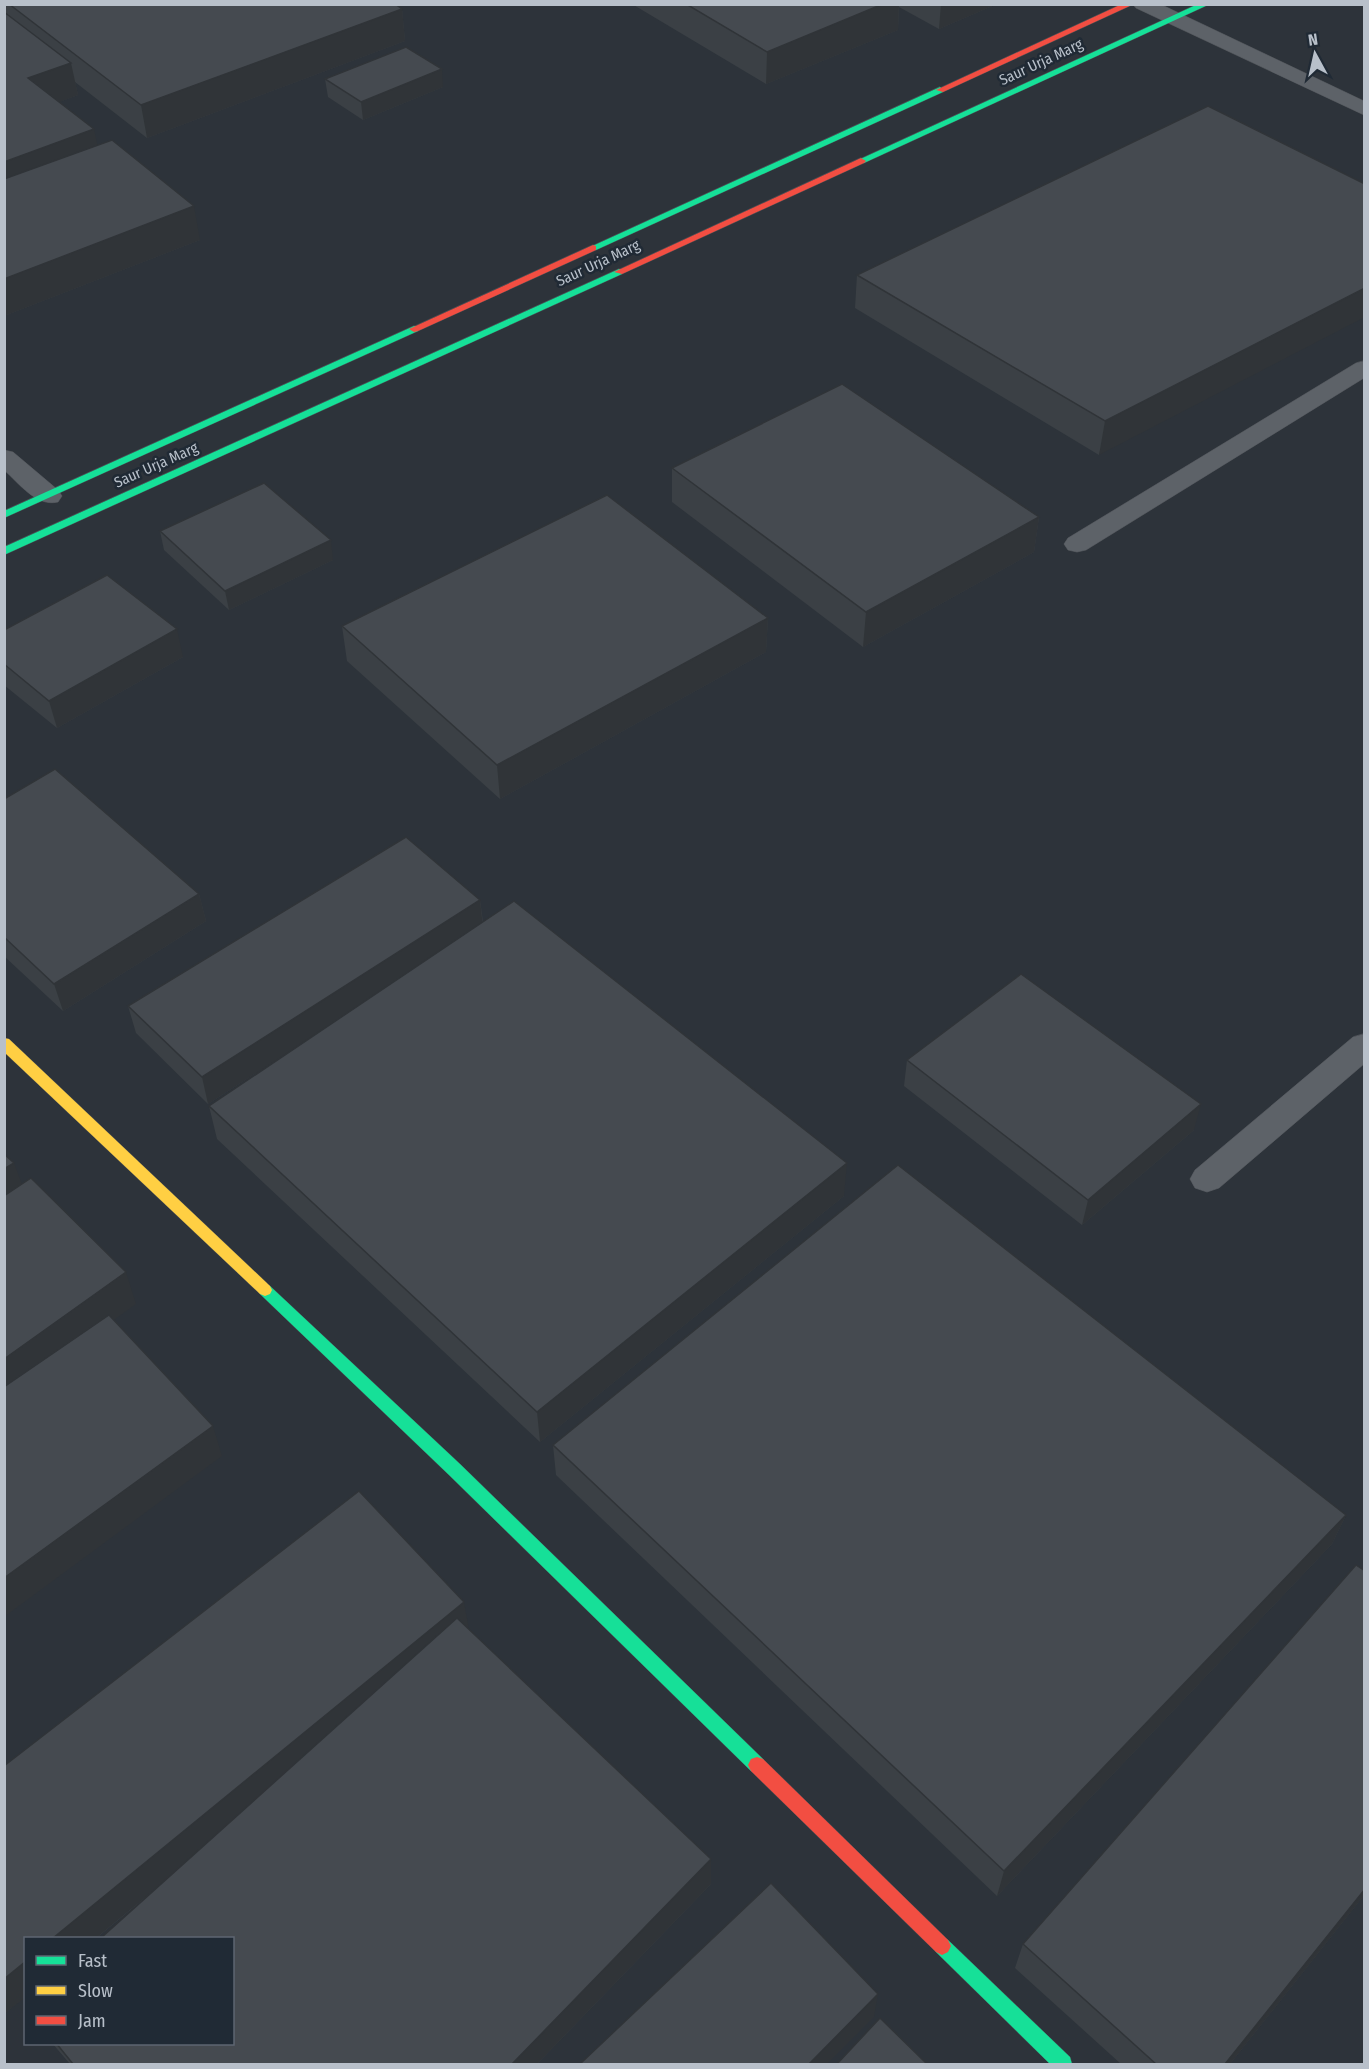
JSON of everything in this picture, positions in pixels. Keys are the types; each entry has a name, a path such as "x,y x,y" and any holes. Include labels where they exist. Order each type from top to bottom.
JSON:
{"street":[{"name":"Saur Urja Marg","path":"4,515 1130,4"},
{"name":"Saur Urja Marg","path":"4,552 1206,4"},
{"path":"4,1043 454,1469 1063,2064"}],"lane":[{"path":"1143,4 1365,109"},
{"path":"1077,544 1365,368"},
{"path":"4,458 49,496"},
{"path":"1207,1179 1365,1046"}],"building":[{"path":"9,4 395,4 402,9 141,105"},
{"path":"686,4 883,4 767,52"},
{"path":"4,12 71,63 28,78 94,129 4,162"},
{"path":"406,47 442,69 361,102 325,79"},
{"path":"1208,106 1365,184 1365,288 1105,421 857,275"},
{"path":"112,140 194,206 4,279 4,179"},
{"path":"842,384 1039,517 866,612 672,468"},
{"path":"264,483 331,540 225,591 160,531"},
{"path":"607,495 768,618 497,765 342,626"},
{"path":"107,575 177,629 49,701 4,664 4,630"},
{"path":"55,769 199,894 54,984 4,937 4,799"},
{"path":"406,837 480,900 202,1077 128,1006"},
{"path":"514,901 847,1163 537,1412 209,1106"},
{"path":"1021,974 1201,1104 1088,1200 907,1060"},
{"path":"4,1154 14,1163 4,1169"},
{"path":"898,1165 1346,1515 1004,1871 553,1445"},
{"path":"31,1178 126,1272 4,1359 4,1196"},
{"path":"109,1315 213,1426 4,1578 4,1387"},
{"path":"359,1491 464,1602 54,1937 24,1937 24,1963 4,1979 4,1766"},
{"path":"1356,1565 1365,1571 1365,1889 1225,2064 1156,2064 1023,1944"},
{"path":"457,1618 711,1859 512,2064 73,2064 58,2045 234,2045 234,1937 102,1937"},
{"path":"771,1883 878,1994 809,2064 580,2064"},
{"path":"880,2018 927,2064 837,2064"}],"traffic: fast":[{"path":"861,161 1206,4"},
{"path":"593,248 940,90"},
{"path":"4,552 619,272"},
{"path":"4,515 414,329"},
{"path":"265,1290 454,1469 757,1765"},
{"path":"942,1946 1063,2064"}],"traffic: slow":[{"path":"4,1043 265,1290"}],"traffic: jam":[{"path":"940,90 1130,4"},
{"path":"619,272 861,161"},
{"path":"414,329 593,248"},
{"path":"757,1765 942,1946"}]}
